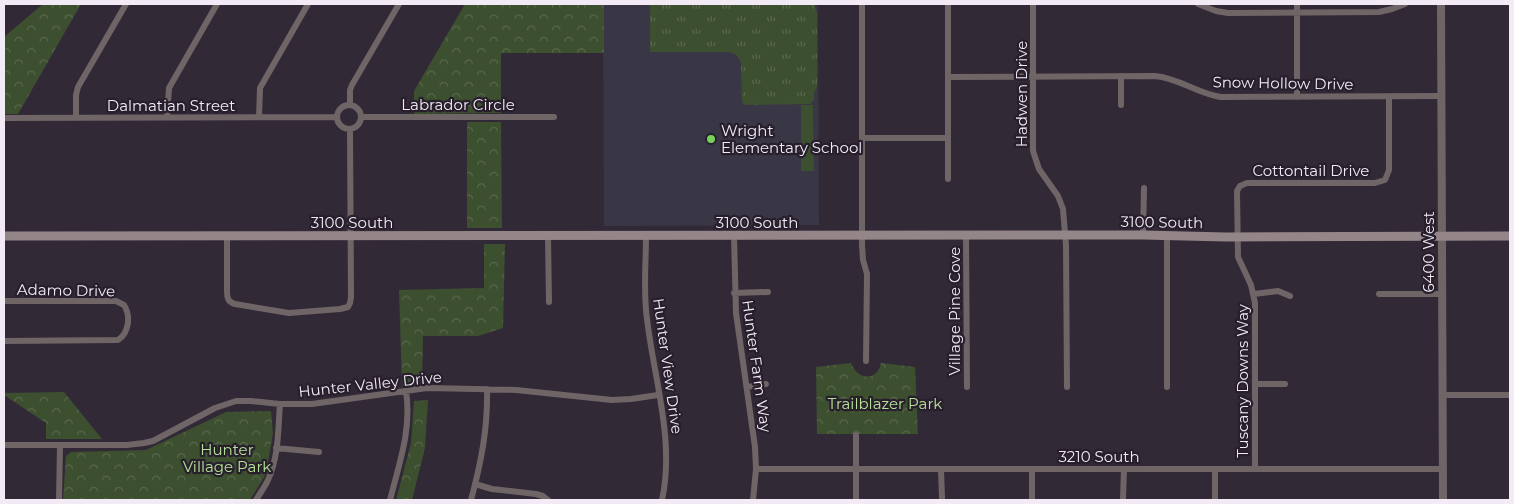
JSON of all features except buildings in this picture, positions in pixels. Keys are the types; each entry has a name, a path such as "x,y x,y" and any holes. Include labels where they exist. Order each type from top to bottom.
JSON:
{"main road":[{"name":"3100 South","path":"4,236 1510,236"}],"street":[{"path":"76,118 76,92 78,87 126,4"},
{"path":"167,117 168,88 217,4"},
{"path":"259,117 260,88 308,4"},
{"path":"350,105 352,85 399,4"},
{"path":"862,4 862,235 866,272 866,361"},
{"path":"948,4 948,179"},
{"name":"Hadwen Drive","path":"1033,4 1034,155 1039,169 1060,200 1064,214 1066,235 1067,387"},
{"path":"1198,4 1209,9 1224,12 1379,12 1404,4"},
{"path":"1297,4 1297,97"},
{"name":"6400 West","path":"1441,4 1443,500"},
{"path":"1121,76 1121,105"},
{"name":"Snow Hollow Drive","path":"948,77 1165,77 1207,94 1217,96 1441,96"},
{"name":"Cottontail Drive","path":"1239,188 1247,183 1375,183 1385,180 1388,176 1388,97"},
{"path":"350,105 359,110 361,117 359,124 350,129 342,127 338,117 343,107 350,105"},
{"name":"Dalmatian Street","path":"4,118 338,117"},
{"name":"Labrador Circle","path":"361,117 554,117"},
{"path":"227,236 227,292 230,302 289,314 348,307 351,297 350,129"},
{"path":"862,138 948,138"},
{"path":"1144,188 1144,235"},
{"name":"Tuscany Downs Way","path":"1239,188 1236,196 1238,257 1254,294 1255,308 1256,469"},
{"name":"Hunter Farm Way","path":"734,235 736,320 754,437 756,469 753,500"},
{"name":"Village Pine Cove","path":"966,235 967,387"},
{"path":"1167,235 1167,387"},
{"path":"548,236 549,302"},
{"name":"Hunter View Drive","path":"646,236 646,310 667,456 666,481 662,500"},
{"path":"1254,294 1278,291 1290,296"},
{"path":"734,293 768,292"},
{"path":"1379,294 1442,294"},
{"name":"Adamo Drive","path":"4,301 113,301 120,302 126,307 127,311 125,335 113,340 4,341"},
{"path":"747,387 766,384"},
{"path":"1255,384 1285,384"},
{"name":"Hunter Valley Drive","path":"4,445 127,445 144,443 161,437 214,408 229,402 251,400 280,404 322,403 427,388 516,390 612,400 658,395"},
{"path":"471,500 485,437 487,389"},
{"path":"390,500 406,435 408,407 406,391"},
{"path":"1442,395 1510,395"},
{"path":"256,500 270,475 276,448 280,404"},
{"path":"856,435 856,500"},
{"path":"59,500 60,445"},
{"path":"276,448 319,452"},
{"name":"3210 South","path":"756,469 1443,468"},
{"path":"941,469 942,498"},
{"path":"1032,469 1032,499"},
{"path":"1123,499 1124,469"},
{"path":"1215,469 1215,498"},
{"path":"475,484 492,489 536,494 548,500"}],"shaded area":[{"name":"Wright Elementary School","path":"603,4 818,4 819,225 604,226"}],"green space":[{"path":"43,4 81,4 18,114 4,114 4,37"},
{"path":"465,4 604,4 604,53 501,53 501,113 414,114 414,91"},
{"path":"650,4 814,4 817,13 817,87 814,93 814,100 810,104 743,105 741,63 735,54 728,52 650,52"},
{"path":"801,105 813,105 814,171 801,171"},
{"path":"467,122 501,122 502,228 467,228"},
{"path":"484,244 505,244 503,328 478,336 423,336 422,384 402,387 399,290 484,288"},
{"name":"Trailblazer Park","path":"851,363 858,373 867,377 879,369 881,363 915,367 918,434 817,434 816,367"},
{"path":"64,392 102,439 46,439 46,423 4,395 4,393"},
{"path":"428,400 425,448 412,500 396,500 411,443 414,401"},
{"name":"Hunter Village Park","path":"271,411 273,433 266,474 250,500 63,500 66,456 71,452 146,450 226,412"}],"place":[{"name":"Wright Elementary School","path":"711,139"}]}
